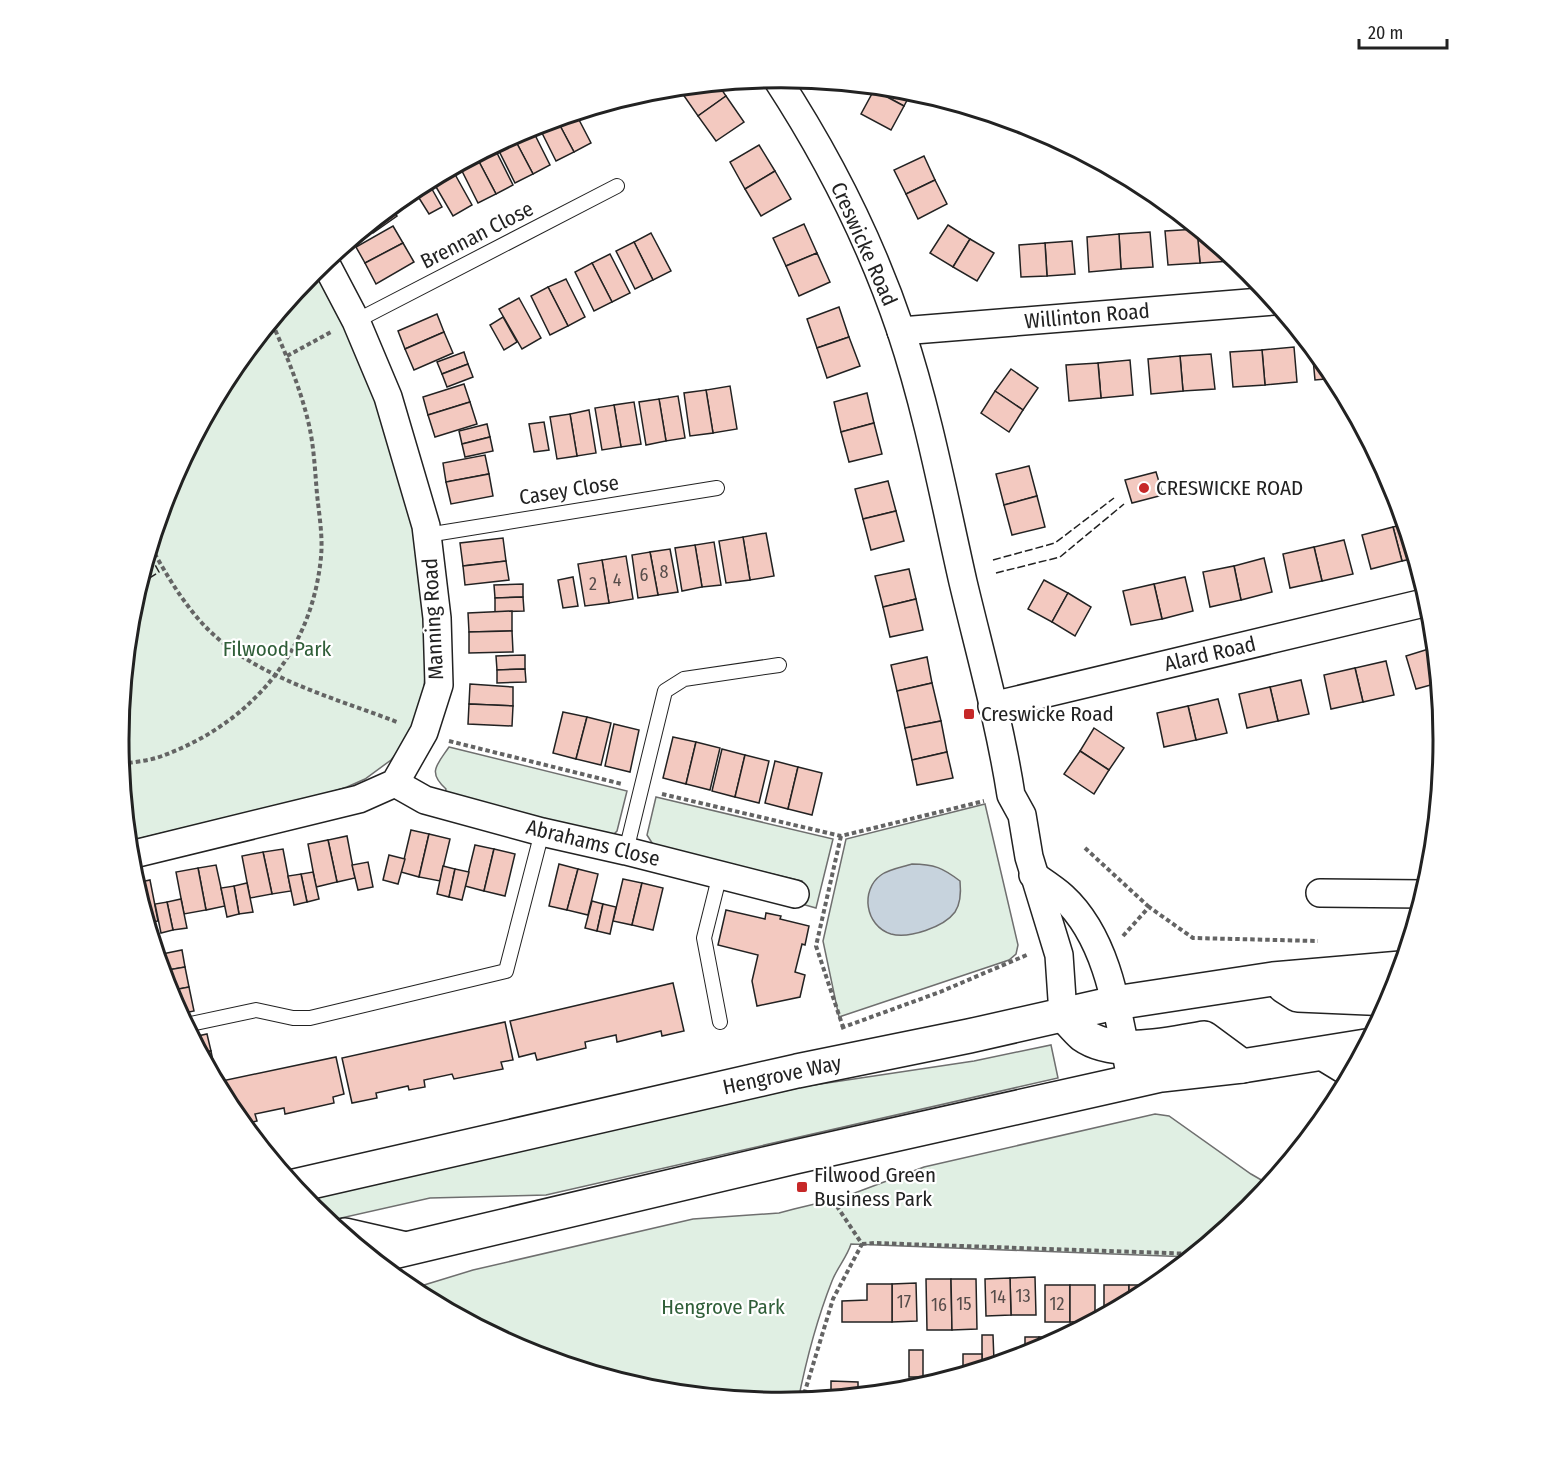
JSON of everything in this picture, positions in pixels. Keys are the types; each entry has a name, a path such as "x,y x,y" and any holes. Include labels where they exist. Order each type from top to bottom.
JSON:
{"main road":[{"name":"Hengrove Way","path":"304,1184 797,1071 1115,1003 1273,979 1392,969"},
{"path":"1273,979 1298,995 1380,999"},
{"path":"1063,1014 1084,1035 1103,1044 1154,1046 1204,1038 1242,1066"},
{"path":"381,1255 795,1157 1161,1075 1242,1066 1356,1048"},
{"path":"1324,1054 1346,1067"},
{"path":"361,1239 407,1249"}],"street":[{"name":"Creswicke Road","path":"783,88 838,182 875,262 901,331 936,466 1011,795 1022,815 1033,875 1059,955 1063,1014"},
{"name":"Manning Road","path":"329,270 356,321 388,397 427,535 436,618 439,685 424,732 395,783"},
{"name":"Willinton Road","path":"901,331 1264,302"},
{"name":"Alard Road","path":"992,706 1419,604"},
{"name":"Abrahams Close","path":"395,783 426,800 542,832 795,894"},
{"path":"139,853 359,799 395,783"},
{"path":"1033,875 1064,898 1090,932 1100,952 1115,1003 1132,1083"},
{"path":"1320,892 1415,894"}],"lane":[{"name":"Brennan Close","path":"356,321 617,186"},
{"name":"Casey Close","path":"427,535 717,488"},
{"path":"626,851 665,691 684,679 779,665"},
{"path":"194,1023 256,1010 293,1018 310,1018 506,971 542,832"},
{"path":"720,874 704,938 720,1022"}],"path":[{"path":"287,356 356,321"},
{"path":"130,762 160,757 228,723 251,703 276,676 302,632 317,586 321,555 321,526 310,428 301,393 275,330"},
{"path":"156,557 166,575 192,611 222,642 276,676 454,744 841,836 1011,795"},
{"path":"841,836 816,946 843,1027"},
{"path":"1085,849 1149,907 1193,938 1322,942"},
{"path":"1123,936 1149,907"},
{"path":"831,1030 940,992 1030,954 1037,954"},
{"path":"830,1196 862,1244"},
{"path":"862,1244 1183,1254"},
{"path":"805,1391 833,1299 862,1244"}],"green space":[{"name":"Filwood Park","path":"321,278 393,432 417,531 427,654 423,698 406,741 391,760 365,779 325,794 137,839 129,740 135,655 142,613 164,531 179,491 217,414 239,378 291,311"},
{"path":"449,747 627,791 617,831 612,836 444,797 446,789 435,773"},
{"path":"656,797 833,839 816,908 798,903 802,881 654,846 647,835"},
{"path":"985,804 1018,945 1016,954 1009,960 839,1017 823,941 846,839"},
{"path":"1051,1045 1058,1078 546,1195 430,1198 338,1219 314,1196 807,1086 974,1061"},
{"name":"Hengrove Park","path":"1155,1114 1169,1116 1262,1181 1243,1202 1180,1257 851,1244 834,1276 821,1310 800,1392 739,1391 696,1387 613,1370 532,1343 455,1305 423,1285 473,1270 693,1219 779,1213 844,1197 924,1167"}],"shaded area":[{"path":"912,864 938,868 960,881 958,905 950,917 935,927 907,935 891,934 882,930 871,916 868,907 870,889 884,873"}],"building":[{"path":"723,91 726,96 698,116 684,96"},
{"path":"871,95 888,98 904,106 891,130 861,114"},
{"path":"726,96 744,122 716,141 698,116"},
{"path":"888,98 907,101 904,106"},
{"path":"580,121 591,143 574,152 561,127"},
{"path":"561,127 574,152 556,161 543,134"},
{"path":"536,137 550,165 533,174 518,145"},
{"path":"518,145 533,174 515,183 500,153"},
{"path":"759,145 775,171 745,189 730,162"},
{"path":"497,154 513,185 496,194 480,163"},
{"path":"924,156 935,180 906,194 894,170"},
{"path":"480,163 496,194 478,203 463,172"},
{"path":"775,171 791,199 761,216 745,189"},
{"path":"456,176 472,205 453,216 436,188"},
{"path":"935,180 947,204 918,219 906,194"},
{"path":"432,190 442,207 429,214 419,198"},
{"path":"396,215 397,216 373,233 385,223"},
{"path":"804,224 817,253 786,266 773,238"},
{"path":"948,225 970,239 953,267 930,253"},
{"path":"393,226 403,243 365,263 356,247"},
{"path":"1186,230 1198,239 1200,263 1168,265 1165,231"},
{"path":"1150,232 1153,267 1121,269 1119,234"},
{"path":"651,233 671,271 653,280 634,242"},
{"path":"1119,234 1121,269 1089,272 1087,237"},
{"path":"970,239 994,253 977,281 953,267"},
{"path":"1198,239 1224,262 1200,263"},
{"path":"1072,241 1075,274 1047,276 1045,243"},
{"path":"634,242 653,280 635,289 616,251"},
{"path":"403,243 414,262 376,284 365,263"},
{"path":"1045,243 1047,276 1021,277 1019,245"},
{"path":"817,253 830,282 799,296 786,266"},
{"path":"610,254 630,293 612,302 592,263"},
{"path":"592,263 612,302 594,311 575,272"},
{"path":"566,279 585,317 568,326 548,287"},
{"path":"548,287 568,326 550,335 531,296"},
{"path":"519,298 541,338 522,349 499,309"},
{"path":"839,307 849,337 817,348 807,319"},
{"path":"437,314 444,332 405,349 398,331"},
{"path":"503,317 517,342 504,350 490,325"},
{"path":"444,332 453,353 414,370 405,349"},
{"path":"849,337 860,366 827,378 817,348"},
{"path":"1294,347 1297,382 1265,385 1262,350"},
{"path":"1262,350 1265,385 1233,387 1230,352"},
{"path":"464,352 468,364 442,374 437,362"},
{"path":"1211,354 1215,389 1183,391 1180,356"},
{"path":"1180,356 1183,391 1151,394 1148,359"},
{"path":"1130,360 1133,395 1101,398 1098,363"},
{"path":"1098,363 1101,398 1069,401 1066,365"},
{"path":"468,364 473,377 447,387 442,374"},
{"path":"1313,364 1325,379 1315,380"},
{"path":"1011,369 1038,388 1023,410 995,391"},
{"path":"464,384 470,402 428,415 423,397"},
{"path":"730,386 737,429 713,433 706,390"},
{"path":"706,390 713,433 690,436 684,393"},
{"path":"995,391 1023,410 1009,432 981,413"},
{"path":"867,393 874,423 841,432 834,402"},
{"path":"678,396 685,438 666,441 659,399"},
{"path":"659,399 666,441 646,445 639,402"},
{"path":"470,402 477,424 435,437 428,415"},
{"path":"634,402 641,444 621,447 614,405"},
{"path":"614,405 621,447 602,450 595,408"},
{"path":"589,410 596,453 577,456 570,414"},
{"path":"570,414 577,456 557,459 550,417"},
{"path":"544,422 549,450 534,452 529,424"},
{"path":"874,423 882,454 849,462 841,432"},
{"path":"487,424 490,437 462,444 459,431"},
{"path":"490,437 493,451 465,457 462,444"},
{"path":"485,455 489,474 446,482 443,463"},
{"path":"1029,466 1037,496 1004,505 996,474"},
{"name":"CRESWICKE ROAD","path":"1156,472 1163,495 1132,503 1125,480"},
{"path":"489,474 493,496 451,504 446,482"},
{"path":"888,481 896,511 863,519 855,489"},
{"path":"1037,496 1045,527 1012,535 1004,505"},
{"path":"896,511 904,541 871,550 863,519"},
{"path":"1397,526 1407,560 1402,561 1393,527"},
{"path":"1393,527 1402,561 1371,569 1362,535"},
{"path":"766,533 774,576 750,580 743,537"},
{"path":"743,537 750,580 726,583 719,541"},
{"path":"503,538 506,561 463,566 460,543"},
{"path":"1344,540 1353,574 1322,581 1314,547"},
{"path":"714,542 721,585 702,587 695,545"},
{"path":"695,545 702,587 682,591 675,548"},
{"path":"1314,547 1322,581 1290,588 1283,554"},
{"path":"670,549 678,592 658,595 650,552"},
{"path":"650,552 658,595 638,598 632,555"},
{"path":"626,556 633,599 609,603 602,560"},
{"path":"1264,558 1272,592 1241,600 1234,566"},
{"path":"602,560 609,603 585,606 578,564"},
{"path":"506,561 509,580 465,585 463,566"},
{"path":"1234,566 1241,600 1210,607 1203,572"},
{"path":"909,569 916,599 883,607 875,576"},
{"path":"573,577 578,606 563,608 558,580"},
{"path":"1185,577 1193,611 1162,619 1154,584"},
{"path":"1044,580 1068,593 1052,622 1028,609"},
{"path":"523,584 523,597 495,598 494,585"},
{"path":"1154,584 1162,619 1131,625 1123,591"},
{"path":"1068,593 1091,607 1075,636 1052,622"},
{"path":"523,597 524,611 495,612 495,598"},
{"path":"916,599 923,630 890,637 883,607"},
{"path":"512,611 512,631 469,632 468,613"},
{"path":"512,631 513,652 469,653 469,632"},
{"path":"1427,649 1431,685 1416,689 1406,656"},
{"path":"525,655 525,669 497,670 496,656"},
{"path":"927,657 932,683 897,691 891,665"},
{"path":"1386,661 1394,695 1363,702 1355,668"},
{"path":"1355,668 1363,702 1331,709 1324,675"},
{"path":"525,669 526,682 497,683 497,670"},
{"path":"1301,680 1309,714 1278,721 1270,687"},
{"path":"932,683 941,721 905,728 897,691"},
{"path":"470,684 513,687 513,706 469,704"},
{"path":"1270,687 1278,721 1247,728 1239,694"},
{"path":"1218,699 1227,733 1196,740 1188,706"},
{"path":"469,704 513,706 512,726 468,724"},
{"path":"1188,706 1196,740 1164,747 1157,713"},
{"path":"563,712 587,717 576,759 553,753"},
{"path":"587,717 611,723 601,765 576,759"},
{"path":"941,721 947,752 912,760 905,728"},
{"path":"614,724 639,730 630,772 605,766"},
{"path":"1094,728 1124,748 1109,770 1080,751"},
{"path":"673,737 696,742 686,784 663,778"},
{"path":"696,742 720,748 710,790 686,784"},
{"path":"722,749 745,755 735,797 712,791"},
{"path":"1080,751 1109,770 1094,794 1064,774"},
{"path":"947,752 953,778 917,785 912,760"},
{"path":"745,755 769,761 759,803 735,797"},
{"path":"775,761 798,767 788,809 765,803"},
{"path":"798,767 822,773 812,815 788,809"},
{"path":"411,830 429,834 419,877 401,872"},
{"path":"429,834 450,839 440,881 419,877"},
{"path":"347,836 355,878 337,882 328,840"},
{"path":"328,840 337,882 316,887 308,844"},
{"path":"475,845 494,849 484,891 465,886"},
{"path":"283,849 291,891 272,894 263,852"},
{"path":"494,849 515,854 505,896 484,891"},
{"path":"263,852 272,894 250,898 242,856"},
{"path":"389,855 405,859 398,884 383,880"},
{"path":"368,862 373,887 358,890 352,865"},
{"path":"559,864 578,869 567,910 549,906"},
{"path":"216,865 225,906 206,910 198,868"},
{"path":"443,866 455,869 449,897 437,894"},
{"path":"198,868 206,910 184,914 176,872"},
{"path":"455,869 469,872 462,900 449,897"},
{"path":"578,869 598,874 588,915 567,910"},
{"path":"313,872 319,899 307,902 301,874"},
{"path":"301,874 307,902 294,905 288,876"},
{"path":"623,879 642,883 632,925 613,921"},
{"path":"150,880 158,921 156,921 145,881"},
{"path":"247,883 253,912 239,914 234,886"},
{"path":"642,883 663,888 653,930 632,925"},
{"path":"234,886 239,914 227,917 221,888"},
{"path":"181,899 187,928 173,930 167,902"},
{"path":"592,901 603,904 597,931 585,928"},
{"path":"167,902 173,930 161,933 155,904"},
{"path":"603,904 616,907 610,934 597,931"},
{"path":"726,910 765,919 766,913 809,926 795,972 805,975 800,997 757,1006 752,981 758,955 718,945"},
{"path":"182,950 185,967 171,969 165,953"},
{"path":"185,967 189,987 179,989 171,969"},
{"path":"673,983 684,1031 662,1036 661,1031 617,1042 616,1035 585,1042 586,1048 537,1060 535,1053 519,1057 510,1021"},
{"path":"189,987 194,1011 189,1012 179,989"},
{"path":"505,1022 513,1060 501,1062 503,1069 454,1079 452,1074 424,1080 425,1087 409,1090 408,1086 376,1093 377,1098 352,1103 342,1058"},
{"path":"207,1034 211,1051 209,1051 200,1035"},
{"path":"336,1057 344,1094 333,1097 334,1103 285,1114 284,1108 255,1114 257,1121 253,1122 225,1080"},
{"path":"1035,1277 1036,1315 1011,1315 1010,1278"},
{"path":"1010,1278 1011,1315 986,1316 985,1279"},
{"path":"926,1279 951,1279 952,1330 927,1330"},
{"path":"951,1279 976,1279 977,1329 952,1330"},
{"path":"916,1283 917,1321 892,1322 892,1284"},
{"path":"867,1284 892,1284 892,1322 842,1322 842,1301 867,1300"},
{"path":"1045,1285 1070,1285 1070,1322 1045,1322"},
{"path":"1070,1285 1095,1285 1095,1311 1076,1322 1070,1322"},
{"path":"1104,1285 1129,1285 1129,1292 1104,1307"},
{"path":"1129,1285 1141,1285 1129,1292"},
{"path":"982,1335 993,1335 994,1357 982,1361"},
{"path":"1025,1337 1039,1337 1039,1339 1025,1345"},
{"path":"909,1350 923,1350 923,1377 909,1377"},
{"path":"963,1354 982,1354 982,1361 963,1366"},
{"path":"831,1381 858,1382 858,1388 831,1390"}],"fence":[{"path":"993,560 1055,543 1114,498"},
{"path":"996,573 1060,557 1124,504"},
{"path":"151,577 159,572 154,564"}],"place":[{"name":"CRESWICKE ROAD","path":"1144,488"},
{"name":"Creswicke Road","path":"969,714"},
{"name":"Filwood Green Business Park","path":"802,1187"}]}
